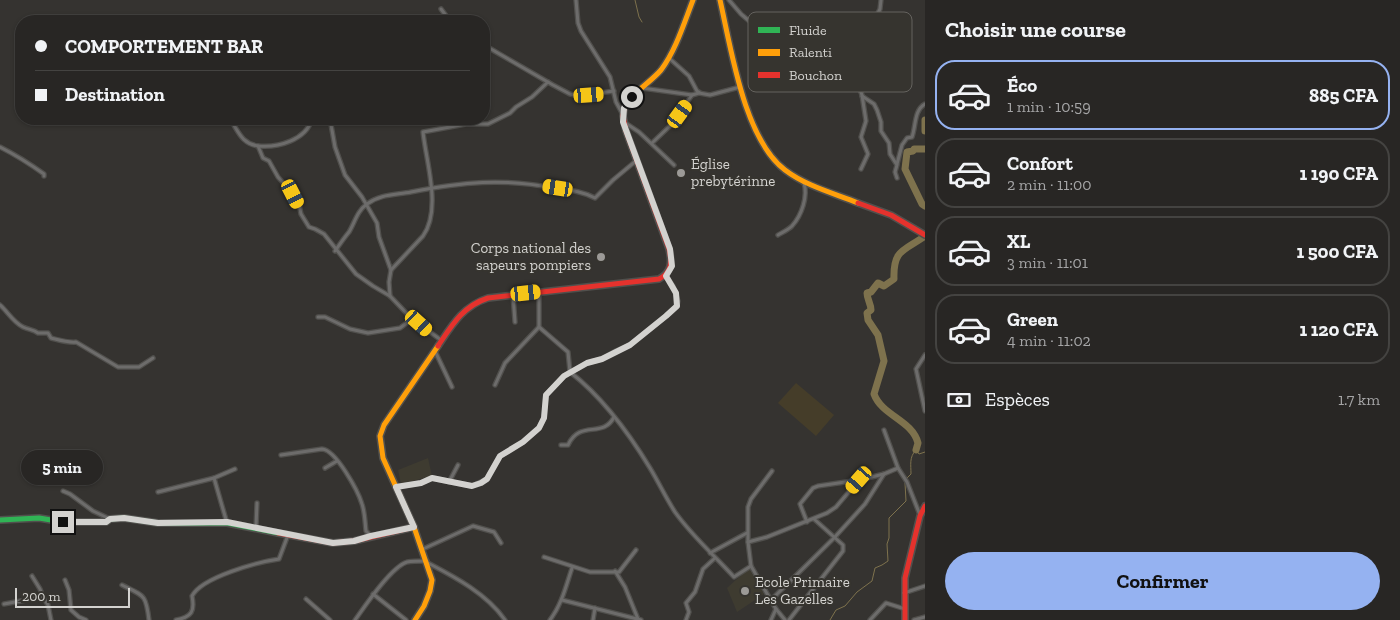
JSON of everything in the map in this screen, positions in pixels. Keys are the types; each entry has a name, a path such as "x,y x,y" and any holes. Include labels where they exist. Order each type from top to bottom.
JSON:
{"street":[{"path":"576,0 578,23 581,31 610,77 616,102 623,114"},
{"path":"415,620 424,606 432,580 414,527 383,458 380,436 384,425 460,314 474,302 488,298 659,279 666,276 672,266 670,249 623,122 623,114 626,105 657,74 668,58 693,0"},
{"path":"720,0 740,87 756,129 768,153 784,169 804,182 892,215 925,235"},
{"path":"728,0 748,20"},
{"path":"441,9 446,15"},
{"path":"490,48 570,94 578,96 614,91"},
{"path":"668,58 689,76 697,91 710,95"},
{"path":"490,123 510,114 548,82"},
{"path":"642,88 692,95 699,93 710,95 740,87"},
{"path":"861,92 866,121 861,137 868,154 861,169"},
{"path":"652,143 672,124 692,95"},
{"path":"862,95 874,104 881,122 881,131 889,143 890,154 896,165"},
{"path":"897,178 895,172 896,165 902,145 907,138 912,137 918,110 925,104"},
{"path":"623,122 639,132 674,165"},
{"path":"233,125 238,134 248,144 271,147 299,136 309,125"},
{"path":"331,125 335,147 342,168 377,223 379,237 391,270 390,296"},
{"path":"391,270 426,232 433,209 423,132 461,125"},
{"path":"258,146 263,158 269,162 278,177 293,194 299,204 301,214 309,227 324,234 356,274 390,296 412,319 441,340"},
{"path":"0,147 38,169 44,176"},
{"path":"336,251 366,204 380,197 468,182 504,181 530,183 587,194 595,198 637,160"},
{"path":"778,235 792,226 802,211 806,189 804,182"},
{"path":"396,487 421,483 432,478 472,486 487,479 500,456 523,442 539,428 544,418 546,395 564,376 587,363 602,359 630,345 677,306 678,301 674,286 666,276"},
{"path":"495,385 505,363 539,327 539,292"},
{"path":"513,295 515,322"},
{"path":"0,305 9,316 23,327 35,330 38,333 48,332 51,338 60,341 76,342 118,367 140,367 152,358"},
{"path":"318,317 325,317 350,329 368,333 400,328 412,319"},
{"path":"539,327 568,352 570,372 614,417 640,451 674,510 688,530 734,576 752,566"},
{"path":"435,350 452,387"},
{"path":"925,355 916,369 925,411"},
{"path":"561,445 568,445 572,437 577,433 587,429 598,430 612,422 614,417"},
{"path":"884,430 898,468 907,482 920,516"},
{"path":"281,455 326,450 337,461 354,487 362,505 366,532 371,536"},
{"path":"325,468 337,461"},
{"path":"450,482 458,465"},
{"path":"807,522 800,504 813,488 822,484 859,480 884,474 898,468"},
{"path":"158,492 214,478 235,469"},
{"path":"772,472 751,499 748,507 748,542 752,566 776,609 785,620"},
{"path":"771,600 834,538 865,504 884,474"},
{"path":"214,478 227,522"},
{"path":"748,542 828,513 836,507 859,480"},
{"path":"63,491 70,494 93,512 110,519 124,518 158,523 227,522 333,543 354,541 414,527"},
{"path":"256,527 258,503"},
{"path":"905,620 904,593 908,565 920,516 925,506"},
{"path":"0,520 39,518 63,522 106,522 110,519"},
{"path":"789,620 843,551 843,545 814,519"},
{"path":"422,549 473,526 494,532 500,544"},
{"path":"710,553 748,533"},
{"path":"176,620 186,617 191,613 194,606 192,596 198,588 233,570 279,559 288,535"},
{"path":"544,557 572,568 590,572 619,572 636,550"},
{"path":"686,620 689,612 686,603 695,592 703,569 715,558"},
{"path":"355,620 373,594 401,565 408,562 427,562 481,595 505,620"},
{"path":"550,620 558,610 572,568"},
{"path":"615,572 625,587 639,619"},
{"path":"32,576 48,605 50,620"},
{"path":"65,580 70,590 71,610 86,620"},
{"path":"122,585 142,594 146,600 149,620"},
{"path":"904,593 925,586"},
{"path":"373,594 406,620"},
{"path":"4,604 43,598"},
{"path":"306,598 330,620"},
{"path":"562,600 639,619"},
{"path":"870,620 886,603 905,608"},
{"path":"593,620 595,608"},
{"path":"772,620 776,609"},
{"path":"617,613 617,620"},
{"path":"914,620 925,617"}],"shaded area":[{"path":"796,383 834,415 816,436 778,403"},
{"path":"428,458 432,476 401,484 398,470"},
{"name":"Ecole Primaire Les Gazelles","path":"749,568 764,594 737,612 727,588"}],"waterway":[{"path":"635,0 642,22"},
{"path":"925,120 925,131"},
{"path":"925,149 914,149 907,152 905,169 922,204 925,206"},
{"path":"916,450 918,443 915,435 904,423 883,408 874,394 884,361 878,335 868,320 867,313 871,310 867,293 871,292 878,283 884,286 894,279 895,262 898,256 906,248 925,236"},
{"path":"906,479 911,474 912,455 916,450 919,454 925,452"},
{"path":"830,620 836,610 845,606 857,592 872,581 875,568 888,561 889,518 906,501 905,483"}],"traffic: fast":[{"path":"0,520 39,518 63,522 106,522 110,519 124,518 158,523 227,523 278,533"}],"traffic: slow":[{"path":"624,109 631,98 661,70 671,54 693,0"},
{"path":"720,0 741,91 759,137 771,156 793,176 820,189 858,203"},
{"path":"415,620 424,606 432,580 414,527 383,458 380,436 384,425 438,346"}],"traffic: jam":[{"path":"438,346 453,324 465,311 479,301 488,298 659,279 669,270 671,262 669,249 626,131 623,116 624,109"},
{"path":"858,203 891,215 925,235"},
{"path":"905,620 905,578 920,516 925,506"},
{"path":"278,533 333,543 354,541 414,527"}],"place":[{"name":"Église prebytérinne","path":"681,173"},
{"name":"Corps national des sapeurs pompiers","path":"601,257"},
{"name":"Ecole Primaire Les Gazelles","path":"745,591"}],"route":[{"path":"63,522 106,522 110,519 124,518 158,523 198,524 227,522 309,540 333,543 354,541 364,537 414,527 396,487 421,483 432,478 472,486 487,479 500,456 523,442 539,428 544,418 546,395 564,376 587,363 602,359 630,345 677,306 678,301 674,286 666,276 672,266 670,249 623,122 624,108 632,97"}]}
